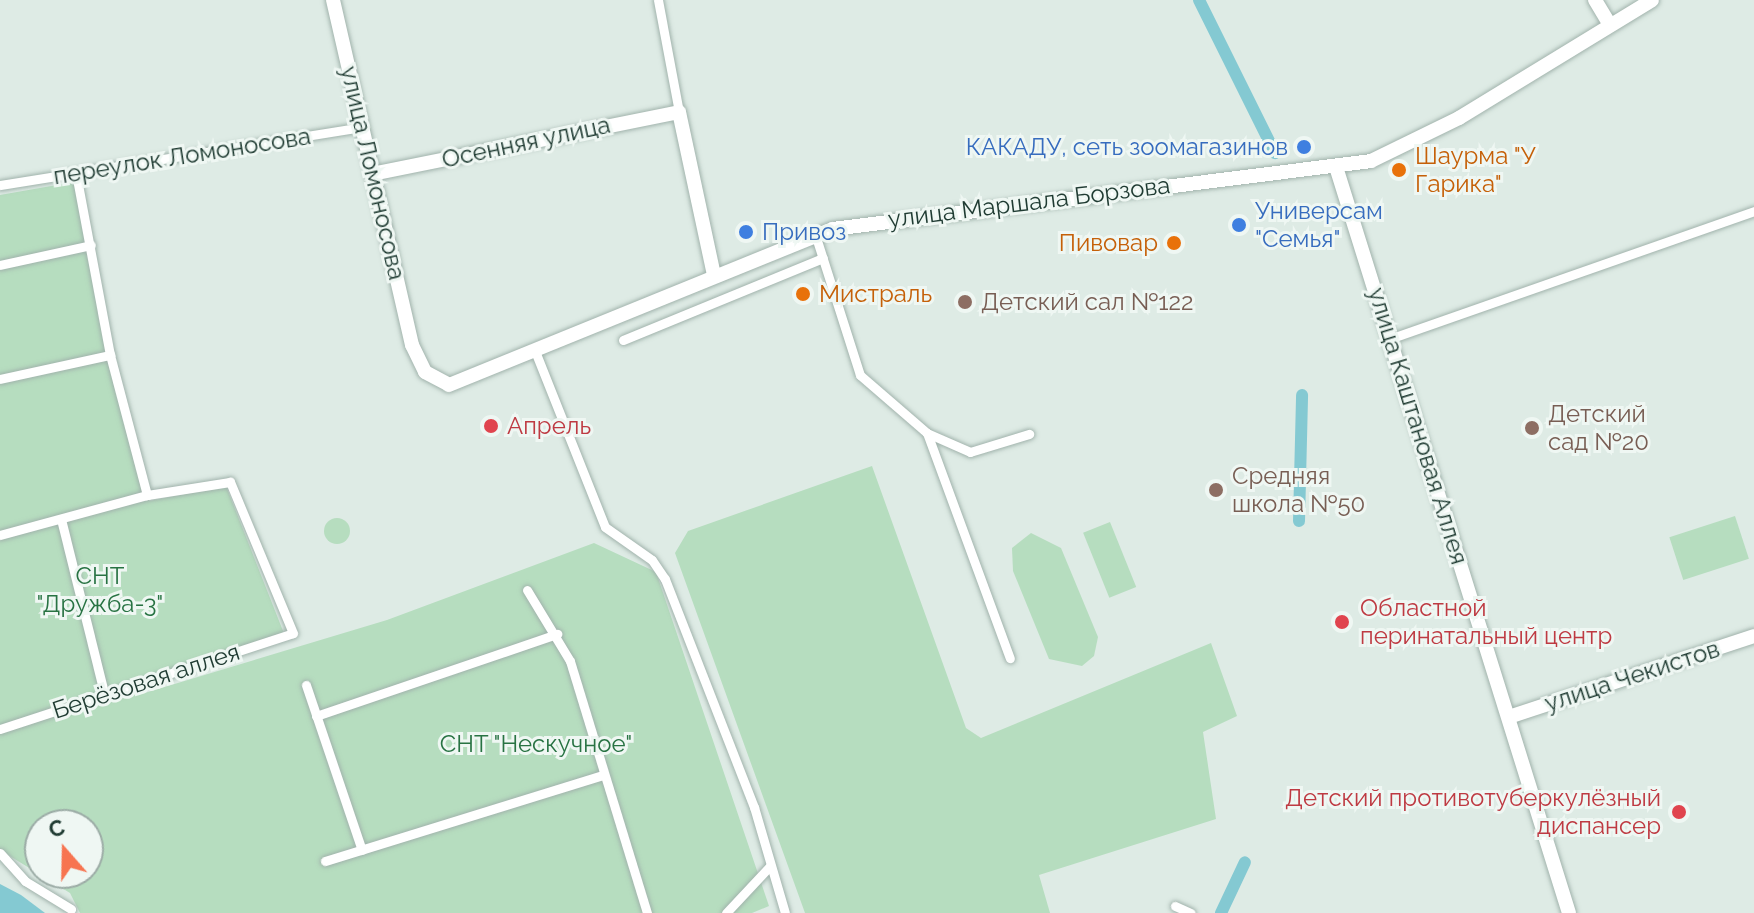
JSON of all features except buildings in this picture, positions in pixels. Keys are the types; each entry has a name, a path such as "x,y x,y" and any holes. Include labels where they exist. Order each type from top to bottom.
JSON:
{"main road":[{"name":"улица Ломоносова","path":"333,0 412,345"},
{"path":"1595,0 1610,25"},
{"name":"улица Маршала Борзова","path":"412,345 425,372 449,385 815,234 880,218 1337,170 1414,142 1652,0"},
{"name":"Осенняя улица","path":"372,174 679,112"},
{"path":"679,112 714,275"},
{"name":"улица Каштановая Аллея","path":"1337,170 1392,338 1569,913"},
{"name":"улица Чекистов","path":"1509,717 1754,636"}],"street":[{"path":"658,0 679,112"},
{"name":"переулок Ломоносова","path":"0,185 363,127"},
{"path":"0,535 147,495 110,355 76,173"},
{"path":"1392,338 1754,211"},
{"path":"815,234 860,375 927,433 970,452 1029,434"},
{"path":"0,265 91,245"},
{"path":"623,340 823,258"},
{"path":"535,351 605,527 652,560 665,579 785,913"},
{"path":"0,379 110,355"},
{"path":"927,433 1010,658"},
{"name":"Берёзовая аллея","path":"0,729 293,633 230,482 147,495"},
{"path":"61,519 104,693"},
{"path":"527,590 557,634 647,913"},
{"path":"316,716 557,634"},
{"path":"306,685 362,850"},
{"path":"325,861 603,775"},
{"path":"0,853 25,881 71,909"},
{"path":"726,913 770,866"},
{"path":"1175,906 1191,913"}],"green space":[{"path":"74,182 149,501 226,486 285,636 133,685 138,695 387,620 594,543 656,572 769,906 752,913 80,913 70,893 63,889 104,889 104,809 24,809 24,865 0,850 0,195"},
{"path":"872,466 966,728 981,738 1211,643 1237,716 1203,732 1216,819 1039,875 1050,913 805,913 675,553 688,531"},
{"path":"1735,516 1749,559 1683,580 1669,537"},
{"path":"337,518 347,521 350,531 347,541 337,544 327,541 324,531 327,521"},
{"path":"1110,522 1136,587 1109,598 1083,533"},
{"path":"1031,533 1061,548 1098,637 1094,656 1082,666 1049,659 1013,571 1012,548"}],"water":[{"path":"0,884 21,895 45,913 0,913"}],"waterway":[{"path":"1199,0 1275,153"},
{"path":"1299,521 1302,395"},
{"path":"1221,913 1245,862"}],"place":[{"name":"КАКАДУ, сеть зоомагазинов","path":"1304,147"},
{"name":"Шаурма \"У Гарика\"","path":"1399,170"},
{"name":"Универсам \"Семья\"","path":"1239,225"},
{"name":"Привоз","path":"746,232"},
{"name":"Пивовар","path":"1174,243"},
{"name":"Мистраль","path":"803,294"},
{"name":"Детский сал №122","path":"965,302"},
{"name":"Апрель","path":"491,426"},
{"name":"Детский сад №20","path":"1532,428"},
{"name":"Средняя школа №50","path":"1216,490"},
{"name":"Областной перинатальный центр","path":"1342,622"},
{"name":"Детский противотуберкулёзный диспансер","path":"1679,812"}],"park label":[{"name":"СНТ \"Дружба-3\"","path":"100,590"},
{"name":"СНТ \"Нескучное\"","path":"536,744"}]}
